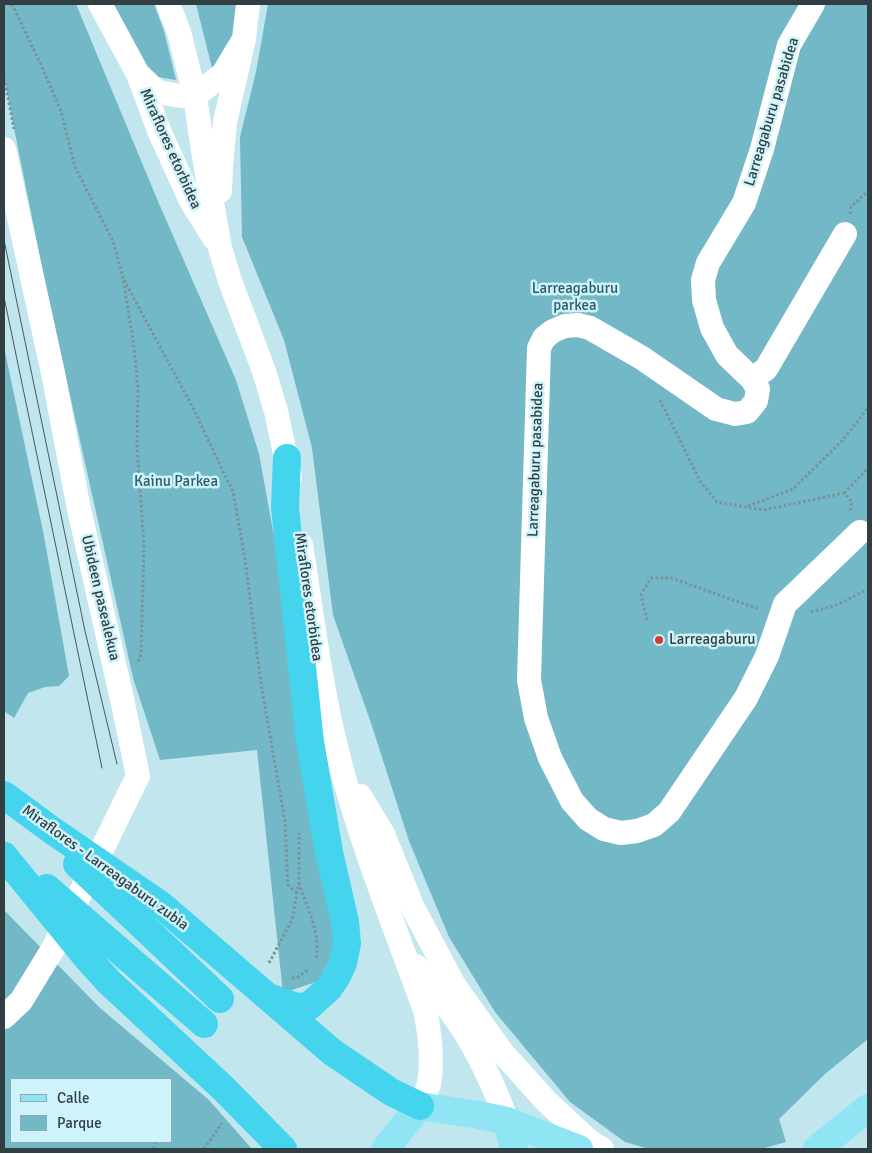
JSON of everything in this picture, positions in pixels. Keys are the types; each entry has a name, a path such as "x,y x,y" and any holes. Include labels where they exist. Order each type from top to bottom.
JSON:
{"highway":[{"path":"263,981 296,1007 309,1006 329,988 338,976 344,963 347,943 345,922 329,852 310,742 285,508 287,458"},
{"path":"7,798 220,999"},
{"name":"Miraflores - Larreagaburu zubia","path":"7,798 161,905 263,981 332,1052 357,1071 391,1092 420,1106"},
{"path":"4,851 204,1024"},
{"path":"4,856 109,982 224,1088 284,1149"}],"main road":[{"path":"420,1106 479,1115 516,1133 579,1149"},
{"name":"Miraflores etorbidea","path":"385,1149 420,1106"},
{"path":"817,1149 868,1108"}],"street":[{"name":"Miraflores etorbidea","path":"100,4 138,74 160,133 191,201 220,248"},
{"name":"Miraflores etorbidea","path":"168,4 179,32 196,96 203,151 220,248 230,281 260,356 276,410 287,458 313,616 318,665 340,762 370,858 425,1010 430,1048 429,1085 420,1106"},
{"name":"Miraflores etorbidea","path":"220,248 220,167 225,122 244,39 248,4"},
{"name":"Larreagaburu pasabidea","path":"814,4 789,45 762,149 744,203 708,263 703,280 704,300 712,328 727,355 752,379 758,389 756,401 747,412 735,414 716,409 642,358 590,328 578,325 565,326 553,331 544,338 539,348 529,680 536,718 550,758 572,800 588,819 604,829 622,833 637,831 654,825 669,812 746,698 767,656 785,604 852,540"},
{"name":"Miraflores etorbidea","path":"138,74 158,92 181,96 196,96 223,74 244,39"},
{"name":"Ubideen pasealekua","path":"4,149 53,373 79,509 138,776 54,947 21,1001 4,1017"},
{"path":"752,379 766,369 845,234"},
{"path":"340,762 383,834 413,908 454,986 501,1051 546,1100 589,1141 602,1149"},
{"name":"Miraflores etorbidea","path":"402,946 474,1047 516,1133"}],"path":[{"path":"12,4 61,111 75,167 113,241 122,278 134,347 138,388 137,448 144,545 140,654 135,670"},
{"path":"122,278 192,406 233,492 245,559 261,684 285,821 288,885 297,893"},
{"path":"658,393 700,481 717,502 764,510 844,493 868,468"},
{"path":"746,506 794,489 842,441 868,408"},
{"path":"844,493 852,502 852,540"},
{"path":"646,620 641,595 651,578 671,578 781,617 797,616 839,604 868,589"},
{"path":"263,981 292,920 299,883 299,828"},
{"path":"288,978 298,977 307,971 316,960 318,948 316,935 299,883"},
{"path":"204,1149 223,1121"}],"green space":[{"name":"Kainu Parkea","path":"4,4 76,4 157,199 236,380 259,454 288,613 336,929 331,956 319,981 283,993 257,750 160,760 133,678 46,288 4,78"},
{"path":"112,4 154,4 164,31 176,80 158,77 143,69"},
{"path":"196,4 236,4 236,24 233,41 213,72"},
{"name":"Larreagaburu parkea","path":"268,4 868,4 868,1039 825,1074 779,1119 786,1142 761,1149 649,1149 625,1142 570,1102 495,1012 449,937 409,841 371,723 333,615 312,448 284,340 242,237 240,137 256,72"},
{"path":"4,347 44,536 69,676 59,686 45,687 28,693 14,718 4,711"},
{"path":"4,910 100,1008 209,1100 252,1149 4,1149"}],"tram line":[{"path":"4,240 85,631 117,764"},
{"path":"4,297 102,768"}],"place":[{"name":"Larreagaburu","path":"659,640"}]}
